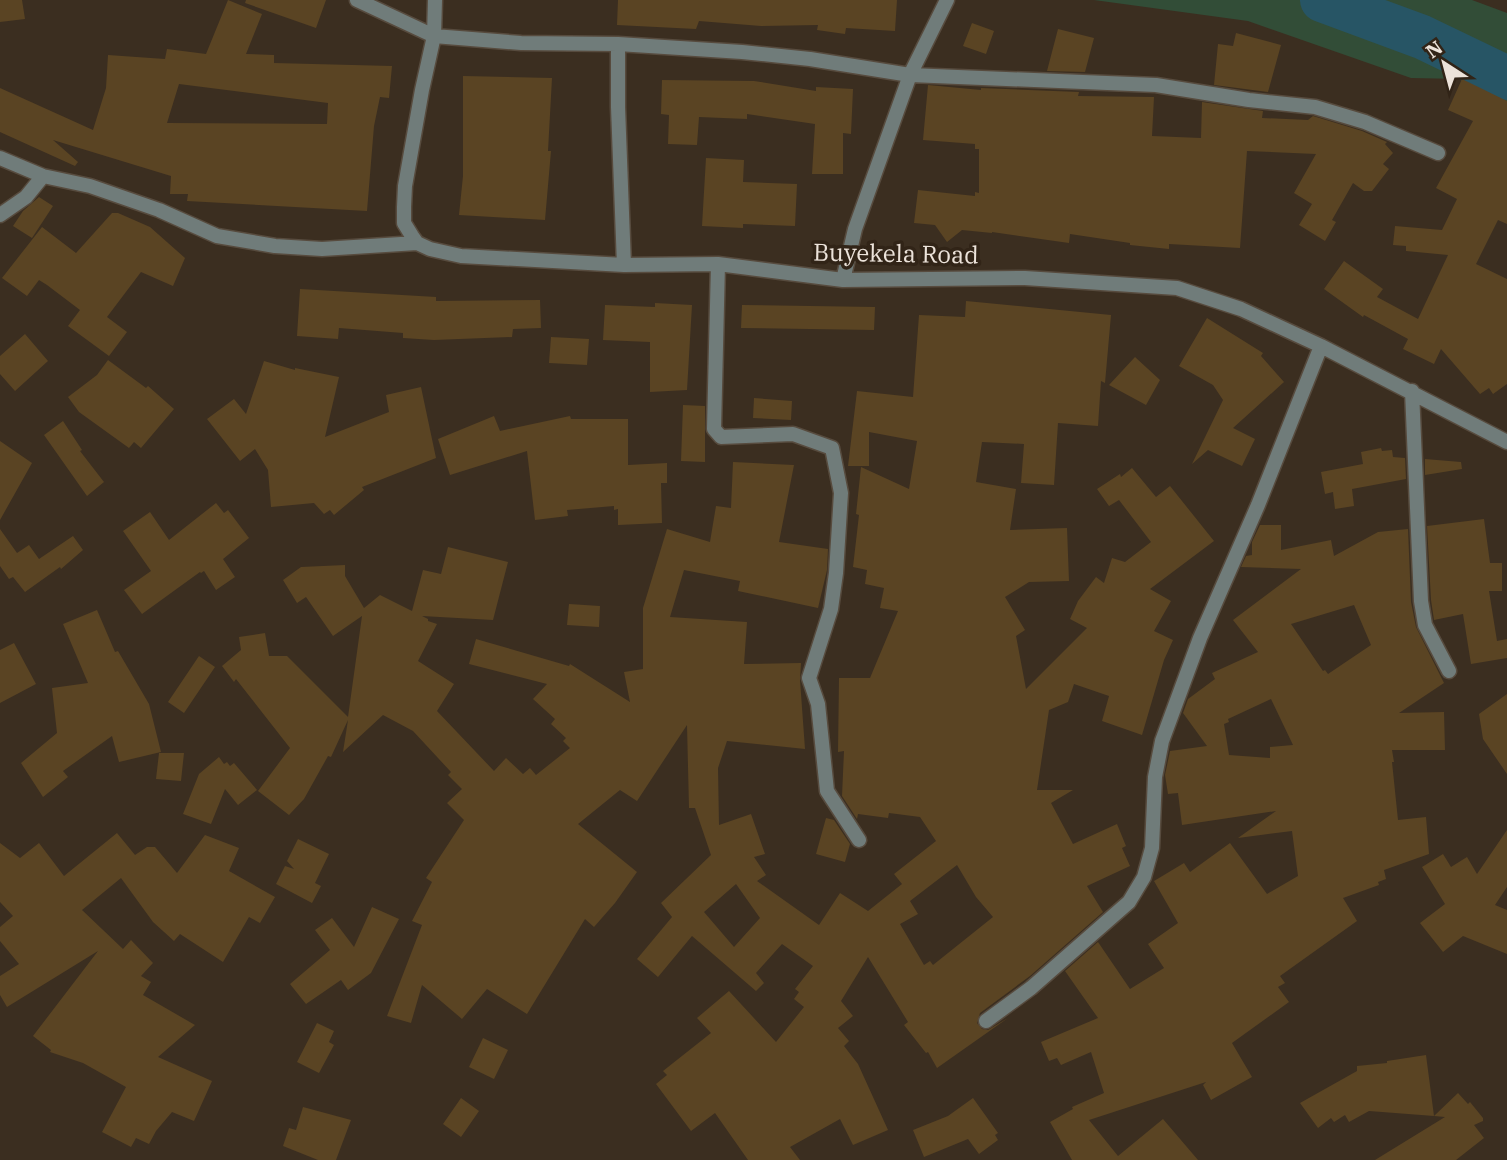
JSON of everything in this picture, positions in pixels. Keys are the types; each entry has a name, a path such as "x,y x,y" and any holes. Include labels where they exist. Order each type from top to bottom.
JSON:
{"street":[{"path":"357,0 434,36 521,43 618,44 810,59 910,75 1156,85 1249,100 1315,107 1365,122 1438,153"},
{"path":"0,158 43,176 90,186 159,210 217,236 275,246 322,249 417,243 404,223 405,186 434,36 435,0"},
{"path":"843,279 855,229 910,75 947,0"},
{"path":"618,44 624,265"},
{"path":"0,215 26,197 43,176"},
{"name":"Buyekela Road","path":"417,243 461,256 624,265 718,264 843,279 1025,278 1177,288 1241,309 1321,345 1507,442"},
{"path":"718,264 713,429 721,437 793,434 832,448 841,493 836,573 831,608 809,678 818,704 827,791 859,840"},
{"path":"986,1021 1031,988 1129,902 1144,877 1153,848 1155,778 1161,741 1200,638 1258,506 1321,345"},
{"path":"1412,391 1421,601 1425,625 1449,671"}],"green space":[{"path":"1094,0 1472,0 1507,13 1507,102 1462,79 1411,78 1248,21"}],"building":[{"path":"0,0 22,0 25,19 0,22"},
{"path":"228,0 262,14 246,54 274,55 274,63 392,66 389,98 380,97 374,126 367,211 187,201 188,194 170,194 171,176 53,140 78,162 75,166 0,132 0,88 93,130 106,88 108,55 165,59 167,49 206,54","holes":["179,84 328,103 327,124 167,123"]},
{"path":"246,0 326,0 316,28 245,3"},
{"path":"618,0 897,0 895,31 846,28 845,34 817,30 818,25 761,26 699,21 696,29 617,25"},
{"path":"972,23 994,31 986,54 963,46"},
{"path":"1058,29 1094,38 1085,72 1047,71"},
{"path":"1236,33 1281,45 1268,92 1214,85 1218,44 1233,46"},
{"path":"463,76 552,78 548,151 551,151 545,220 459,215 463,176"},
{"path":"1462,79 1507,101 1507,224 1498,220 1476,264 1507,279 1507,384 1493,394 1489,388 1480,394 1441,349 1434,364 1403,349 1408,339 1364,315 1363,317 1324,289 1344,261 1383,289 1377,297 1418,319 1448,255 1406,251 1406,246 1393,245 1395,226 1442,230 1457,199 1436,188 1473,121 1448,110"},
{"path":"662,80 754,81 816,91 816,87 853,89 851,134 843,133 843,174 812,174 815,124 747,114 747,119 699,117 697,145 668,144 669,115 661,114"},
{"path":"928,85 981,90 1079,92 1078,96 1154,97 1152,136 1201,138 1202,102 1263,111 1262,118 1308,120 1313,116 1387,142 1385,144 1393,153 1383,164 1389,169 1372,191 1364,191 1353,183 1332,220 1336,222 1325,241 1299,225 1312,204 1294,193 1316,154 1247,151 1240,248 1169,244 1169,249 1070,234 1069,243 962,230 947,242 935,225 914,223 918,190 975,196 975,192 979,193 979,149 975,149 975,144 923,140"},
{"path":"706,158 744,160 743,182 797,184 795,226 702,226"},
{"path":"39,197 53,206 32,238 13,226 23,211"},
{"path":"112,213 150,227 185,258 173,286 141,272 107,317 127,332 109,356 68,326 80,310 47,285 39,280 27,296 2,278 42,227 76,253"},
{"path":"300,289 436,297 436,301 540,300 541,328 513,329 512,337 434,340 403,338 403,333 339,328 338,339 297,336"},
{"path":"966,301 1111,315 1105,383 1101,381 1098,426 1058,423 1054,485 1021,483 1024,444 982,442 976,482 1016,489 1010,530 1067,528 1069,581 1029,582 1005,597 1025,630 1016,636 1026,689 1087,628 1070,619 1078,601 1096,577 1104,583 1112,558 1125,562 1151,542 1119,500 1109,506 1097,489 1132,468 1156,497 1170,486 1214,541 1150,589 1171,601 1154,631 1173,640 1164,660 1142,735 1102,721 1109,696 1074,684 1068,702 1049,710 1037,790 1073,790 1051,803 1073,844 1117,824 1126,846 1122,848 1130,866 1087,886 1103,912 1030,976 980,1013 977,1023 982,1029 988,1030 1008,1018 937,1068 928,1052 926,1053 904,1025 908,1022 868,957 841,1001 853,1016 838,1028 849,1041 844,1046 858,1064 888,1130 853,1145 840,1119 790,1147 800,1160 748,1160 715,1113 691,1131 656,1084 667,1075 663,1071 711,1033 697,1018 729,991 776,1042 804,1007 794,999 799,992 795,989 813,966 782,944 756,973 764,983 756,991 692,936 658,977 637,959 672,917 661,903 711,855 695,808 689,808 687,725 637,801 620,790 578,824 637,872 594,927 585,919 527,1014 487,989 462,1019 422,985 411,1023 387,1016 422,925 412,921 432,882 426,878 464,820 447,803 462,789 448,775 451,772 413,731 383,715 343,752 348,720 331,757 328,756 304,799 289,815 258,791 290,748 236,679 234,682 222,666 241,650 239,637 265,633 269,656 287,656 348,717 362,616 333,636 306,597 297,603 283,580 301,567 345,565 345,576 364,608 380,595 412,611 423,570 441,574 448,547 508,562 493,620 422,616 437,624 418,661 454,684 437,711 494,771 506,758 523,774 530,768 536,775 570,748 563,741 566,738 551,724 555,719 533,699 547,684 469,664 476,639 569,666 570,664 630,702 624,672 643,669 643,608 667,529 710,542 716,506 731,508 733,462 794,465 779,542 828,549 827,570 818,608 738,591 740,581 684,570 670,617 747,622 744,664 801,663 805,749 727,741 718,768 719,825 751,814 765,854 754,857 766,875 757,881 819,925 840,893 868,911 902,884 894,874 936,841 920,817 889,813 888,818 858,814 857,819 842,796 844,751 838,752 839,678 870,678 898,611 880,608 884,588 865,584 867,570 853,567 861,467 909,489 917,441 869,432 869,466 848,466 857,391 913,397 919,315 965,317","holes":["957,865 976,897 993,917 933,965 930,961 924,965 900,924 918,914 910,901","736,884 760,918 734,947 704,912"]},
{"path":"655,303 692,305 687,390 650,392 650,342 603,340 605,305 655,307"},
{"path":"742,305 875,307 874,330 741,328"},
{"path":"1207,318 1263,353 1261,356 1284,382 1233,428 1255,439 1242,466 1208,450 1192,464 1223,400 1213,385 1179,366"},
{"path":"25,334 48,361 15,391 0,374 0,356"},
{"path":"551,337 589,339 587,365 549,363"},
{"path":"1135,357 1160,380 1146,405 1109,385"},
{"path":"108,360 146,388 148,386 174,409 141,448 134,442 129,448 79,412 68,397 97,375"},
{"path":"264,361 295,370 339,377 325,437 389,412 386,395 421,387 436,458 362,487 364,490 334,515 330,510 324,514 314,503 271,507 268,470 255,449 240,461 207,419 234,399 246,414"},
{"path":"754,398 792,401 791,420 753,418"},
{"path":"683,405 705,406 705,462 681,461"},
{"path":"494,416 500,431 570,416 571,419 628,419 628,465 667,463 667,483 661,483 662,523 618,525 618,509 614,510 614,506 567,510 568,516 535,520 527,451 450,475 438,439"},
{"path":"63,421 82,450 80,451 104,482 87,496 44,435"},
{"path":"0,441 32,463 0,520"},
{"path":"1381,448 1382,451 1392,450 1393,457 1405,458 1406,479 1352,489 1354,506 1335,509 1333,492 1325,494 1321,472 1363,464 1361,452"},
{"path":"1425,459 1461,462 1462,469 1425,475"},
{"path":"216,503 224,513 228,510 249,538 223,559 235,577 216,590 204,571 200,572 142,614 124,590 151,571 123,531 150,512 169,540"},
{"path":"1484,519 1490,563 1502,563 1502,591 1489,591 1497,641 1507,639 1507,658 1471,664 1463,614 1434,620 1427,526"},
{"path":"1260,525 1281,525 1281,550 1331,540 1334,556 1378,532 1408,529 1411,602 1416,627 1444,683 1399,713 1444,712 1445,750 1392,750 1392,762 1398,820 1426,817 1429,854 1384,870 1386,879 1378,882 1379,885 1343,898 1357,921 1280,976 1285,983 1278,987 1289,1002 1232,1043 1252,1077 1211,1100 1203,1085 1206,1082 1089,1120 1118,1156 1163,1119 1198,1160 1072,1160 1050,1122 1073,1109 1072,1107 1104,1093 1091,1052 1061,1065 1057,1058 1049,1061 1041,1042 1098,1018 1065,971 1098,942 1130,989 1164,968 1148,944 1178,923 1154,881 1184,863 1190,872 1230,843 1267,894 1298,876 1292,831 1238,838 1276,811 1182,825 1178,793 1168,794 1165,775 1170,751 1207,746 1183,713 1188,699 1215,679 1212,673 1258,652 1233,620 1301,569 1241,567 1246,556 1252,555 1252,542","holes":["1354,605 1371,645 1328,674 1323,671 1291,624","1271,699 1293,745 1270,747 1270,758 1229,755 1224,724 1229,722 1228,719"]},
{"path":"0,529 17,553 29,545 39,559 73,536 83,550 61,569 60,567 25,592 13,577 9,579 0,566"},
{"path":"569,604 600,606 599,627 567,625"},
{"path":"97,610 115,652 118,651 149,704 161,752 119,762 112,736 63,771 68,777 43,797 21,763 57,733 52,688 88,683 63,624"},
{"path":"14,643 36,684 0,703 0,650"},
{"path":"199,656 215,667 184,713 168,702"},
{"path":"1507,694 1507,774 1483,739 1479,714"},
{"path":"159,753 184,753 181,781 156,779"},
{"path":"219,757 224,764 227,762 230,766 234,763 257,790 238,805 225,789 211,824 183,814 199,774"},
{"path":"826,818 834,820 850,844 845,862 816,854"},
{"path":"1507,830 1507,887 1495,905 1507,910 1507,954 1463,936 1443,952 1420,923 1445,904 1422,867 1443,854 1451,867 1467,857 1477,874"},
{"path":"117,833 135,855 147,847 155,847 177,873 205,835 239,848 229,871 275,897 260,923 249,917 223,962 180,934 174,941 153,922 121,878 82,910 123,949 131,940 153,963 141,976 151,982 143,995 195,1025 158,1057 212,1081 194,1121 172,1112 149,1144 136,1138 131,1147 102,1132 126,1087 83,1063 50,1052 51,1050 33,1036 98,951 7,1007 0,995 0,976 19,964 0,941 0,927 13,916 0,902 0,843 20,858 39,843 64,876"},
{"path":"298,839 329,854 315,883 321,886 312,903 276,884 285,866 294,869 287,861"},
{"path":"372,907 399,919 371,973 348,990 341,980 306,1004 290,984 330,950 315,930 332,918 354,947"},
{"path":"317,1023 334,1031 329,1042 334,1045 319,1073 297,1062"},
{"path":"483,1038 508,1050 494,1079 469,1067"},
{"path":"1426,1055 1434,1116 1369,1111 1349,1122 1345,1115 1334,1122 1331,1118 1318,1128 1300,1103 1357,1071 1357,1066"},
{"path":"1458,1093 1468,1104 1470,1102 1483,1118 1483,1121 1474,1125 1484,1138 1456,1160 1375,1160 1445,1117 1434,1116"},
{"path":"461,1098 479,1111 461,1137 443,1124"},
{"path":"973,1098 998,1133 995,1135 998,1140 979,1154 968,1139 924,1157 913,1130 948,1116"},
{"path":"303,1107 351,1120 336,1160 318,1160 283,1146 289,1128 296,1130"}],"waterway":[{"path":"1322,0 1422,37 1507,78"}]}
